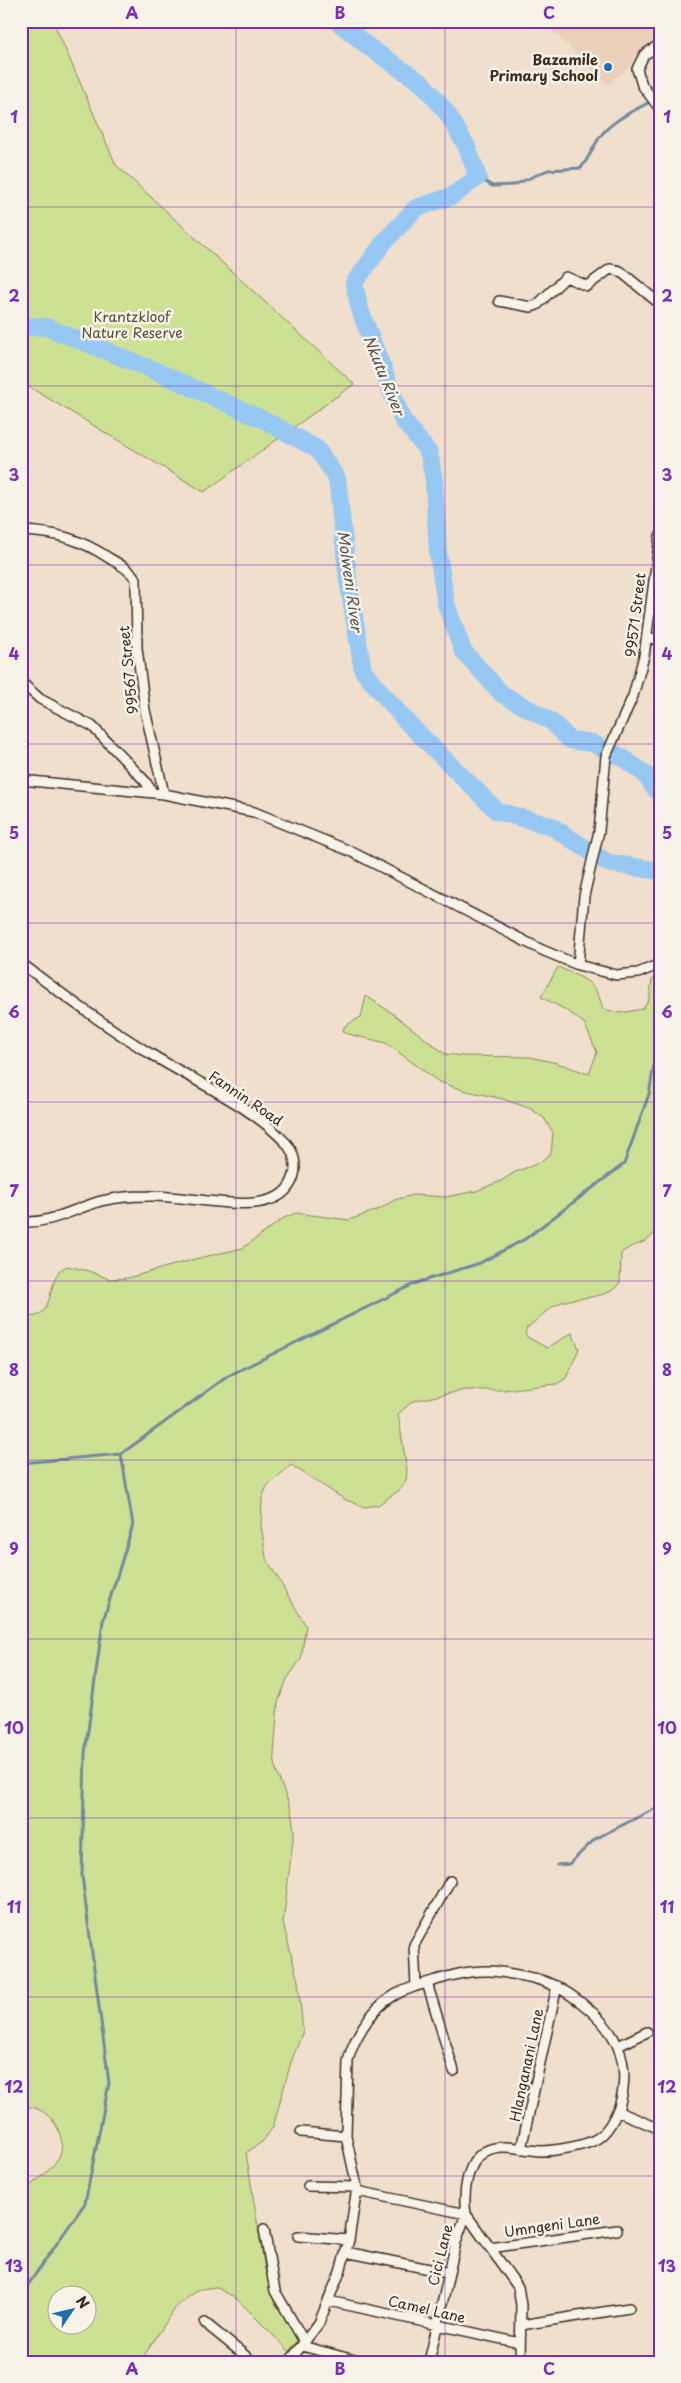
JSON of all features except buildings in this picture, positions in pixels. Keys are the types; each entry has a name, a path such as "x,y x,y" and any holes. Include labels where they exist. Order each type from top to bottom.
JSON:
{"street":[{"path":"660,44 644,55 637,69 642,85 660,108"},
{"path":"499,301 531,307 537,305 566,277 585,286 610,269 620,271 660,304"},
{"name":"99567 Street","path":"21,531 45,533 86,543 131,572 136,579 137,648 145,710 164,794"},
{"name":"99571 Street","path":"578,965 584,896 596,850 606,756 633,696 648,637 660,536"},
{"path":"648,637 660,641"},
{"path":"21,682 40,699 92,726 145,781 152,794"},
{"path":"21,780 164,794 254,812 350,850 542,950 578,965 616,975 638,974 660,964"},
{"name":"Fannin Road","path":"21,963 122,1036 217,1093 264,1125 286,1144 295,1161 296,1170 294,1180 288,1189 278,1197 268,1201 246,1202 129,1196 99,1202 46,1221 21,1222"},
{"path":"416,1986 414,1946 450,1881"},
{"path":"289,2362 319,2323 329,2301 346,2252 357,2189 346,2136 350,2049 372,2013 391,1996 468,1970 535,1979 557,1986 592,2014 618,2046 624,2073 623,2092 617,2112 660,2129"},
{"path":"427,1983 454,2071"},
{"name":"Hlanganani Lane","path":"521,2149 557,1986"},
{"path":"618,2046 647,2032"},
{"name":"Cici Lane","path":"429,2362 449,2273 466,2214 464,2206 470,2170 476,2159 494,2148 541,2151 592,2142 608,2127 617,2112"},
{"path":"301,2132 346,2136"},
{"path":"308,2186 357,2189 466,2214 518,2287 521,2326 520,2362"},
{"path":"264,2229 275,2291 303,2345 362,2362"},
{"name":"Umngeni Lane","path":"490,2248 617,2230"},
{"path":"298,2236 349,2240"},
{"path":"346,2252 449,2273"},
{"name":"Camel Lane","path":"329,2301 520,2343"},
{"path":"521,2326 629,2308"},
{"path":"205,2323 253,2362"}],"shaded area":[{"name":"Bazamile Primary School","path":"542,21 660,21 660,39 608,85"}],"green space":[{"name":"Krantzkloof Nature Reserve","path":"21,21 53,21 116,165 354,384 204,492 21,382"},
{"path":"558,967 588,982 600,999 603,1009 620,1013 643,1009 649,1000 652,980 660,975 660,1224 650,1238 626,1249 621,1254 620,1282 615,1288 602,1295 569,1300 557,1304 527,1328 525,1332 527,1337 547,1348 572,1333 579,1349 566,1378 557,1384 503,1390 465,1390 413,1401 398,1414 407,1470 406,1481 401,1489 378,1505 364,1507 344,1499 291,1465 267,1486 262,1498 261,1525 266,1558 306,1626 301,1659 287,1679 278,1702 274,1754 276,1771 291,1809 294,1831 283,1923 298,1981 303,2031 291,2062 273,2127 263,2141 246,2153 265,2270 276,2302 299,2339 289,2351 237,2299 216,2287 200,2289 178,2304 140,2362 21,2362 21,2192 51,2167 59,2157 62,2148 58,2130 54,2122 47,2115 30,2107 21,2108 21,1315 31,1317 39,1315 44,1310 60,1270 67,1266 89,1271 109,1279 128,1278 243,1248 284,1218 296,1213 349,1220 380,1209 394,1200 413,1195 446,1197 476,1191 501,1181 515,1172 537,1164 551,1154 553,1133 544,1118 531,1109 503,1099 463,1090 439,1082 386,1043 344,1033 343,1030 345,1026 361,1017 366,996 392,1013 445,1054 530,1057 557,1063 589,1074 597,1052 584,1023 566,1010 541,997"}],"waterway":[{"name":"Nkutu River","path":"337,21 370,48 423,84 447,113 467,147 478,177 452,196 416,208 385,241 354,283 360,310 402,419 429,453 434,481 438,553 446,604 463,651 502,694 552,722 570,740 592,743 623,758 645,774 655,789 660,792"},
{"path":"478,177 492,186 514,185 548,170 581,168 599,138 610,126 650,102"},
{"name":"Molweni River","path":"21,326 46,327 151,369 264,420 317,449 337,478 348,580 363,671 405,720 497,811 551,826 608,863 660,871"},
{"path":"21,1463 121,1454 228,1376 416,1283 480,1263 525,1239 624,1164 649,1094 660,1031"},
{"path":"21,2295 85,2203 109,2083 82,1876 85,1753 103,1621 133,1525 121,1454"},
{"path":"557,1865 569,1864 595,1839 660,1806"}],"place":[{"name":"Bazamile Primary School","path":"608,67"}]}
